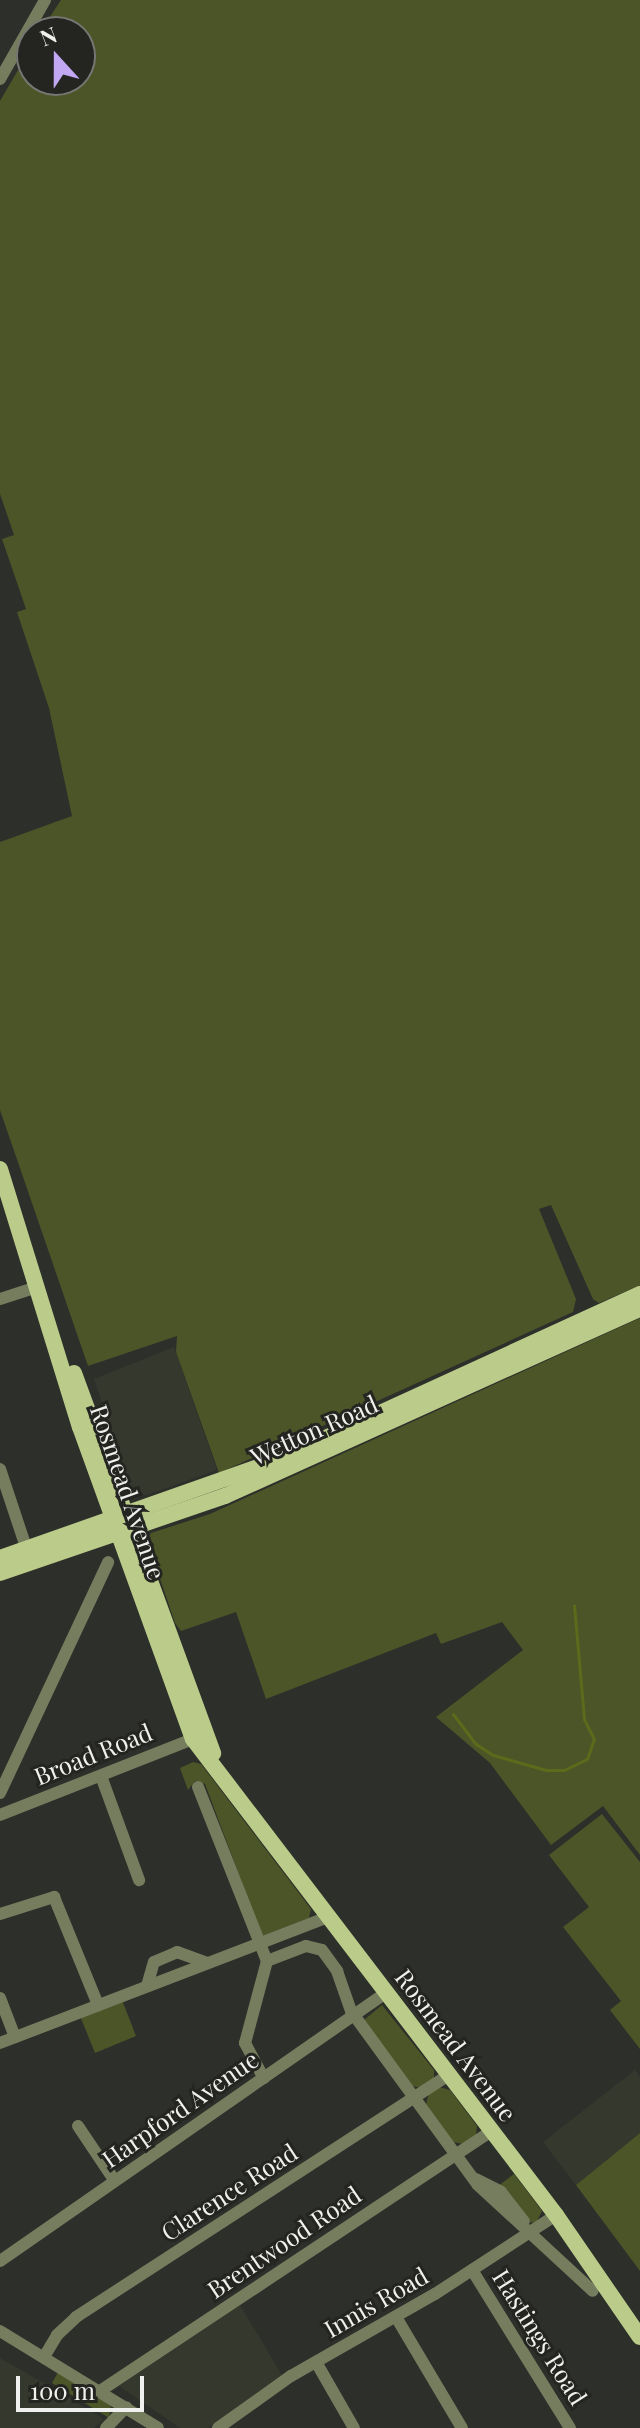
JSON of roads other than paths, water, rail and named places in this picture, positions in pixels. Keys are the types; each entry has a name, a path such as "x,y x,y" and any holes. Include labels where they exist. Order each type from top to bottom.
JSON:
{"main road":[{"name":"Rosmead Avenue","path":"0,1169 5,1198 198,1738 228,1787 556,2215 640,2337"},
{"name":"Wetton Road","path":"0,1573 273,1462 640,1294"},
{"name":"Wetton Road","path":"0,1558 238,1491 640,1309"}],"street":[{"path":"0,79 45,0"},
{"path":"0,1299 38,1289"},
{"path":"0,1469 27,1550"},
{"path":"3,1814 0,1796 108,1562"},
{"name":"Broad Road","path":"3,1814 198,1738"},
{"path":"101,1776 139,1880"},
{"path":"198,1787 267,1961 245,2043 264,2078"},
{"path":"0,1914 54,1897 98,2005"},
{"path":"0,2043 328,1917"},
{"path":"267,1961 306,1946 319,1948 337,1971 354,2015 473,2177 509,2199 529,2230 593,2291"},
{"path":"147,1986 151,1968 160,1958 185,1951 207,1963"},
{"name":"Harpford Avenue","path":"0,2261 386,1993"},
{"path":"0,1998 15,2037"},
{"name":"Clarence Road","path":"44,2357 57,2335 76,2317 449,2075"},
{"path":"78,2126 115,2181"},
{"name":"Brentwood Road","path":"100,2391 492,2131"},
{"name":"Innis Road","path":"218,2428 316,2362 396,2317 556,2215"},
{"name":"Hastings Road","path":"472,2270 569,2428"},
{"path":"396,2317 462,2428"},
{"path":"1,2335 44,2357 158,2428"},
{"path":"316,2362 354,2428"},
{"path":"106,2428 126,2407"}],"waterway":[{"path":"453,1714 476,1744 493,1755 546,1770 564,1770 587,1759 594,1739 584,1719 574,1605"}]}
